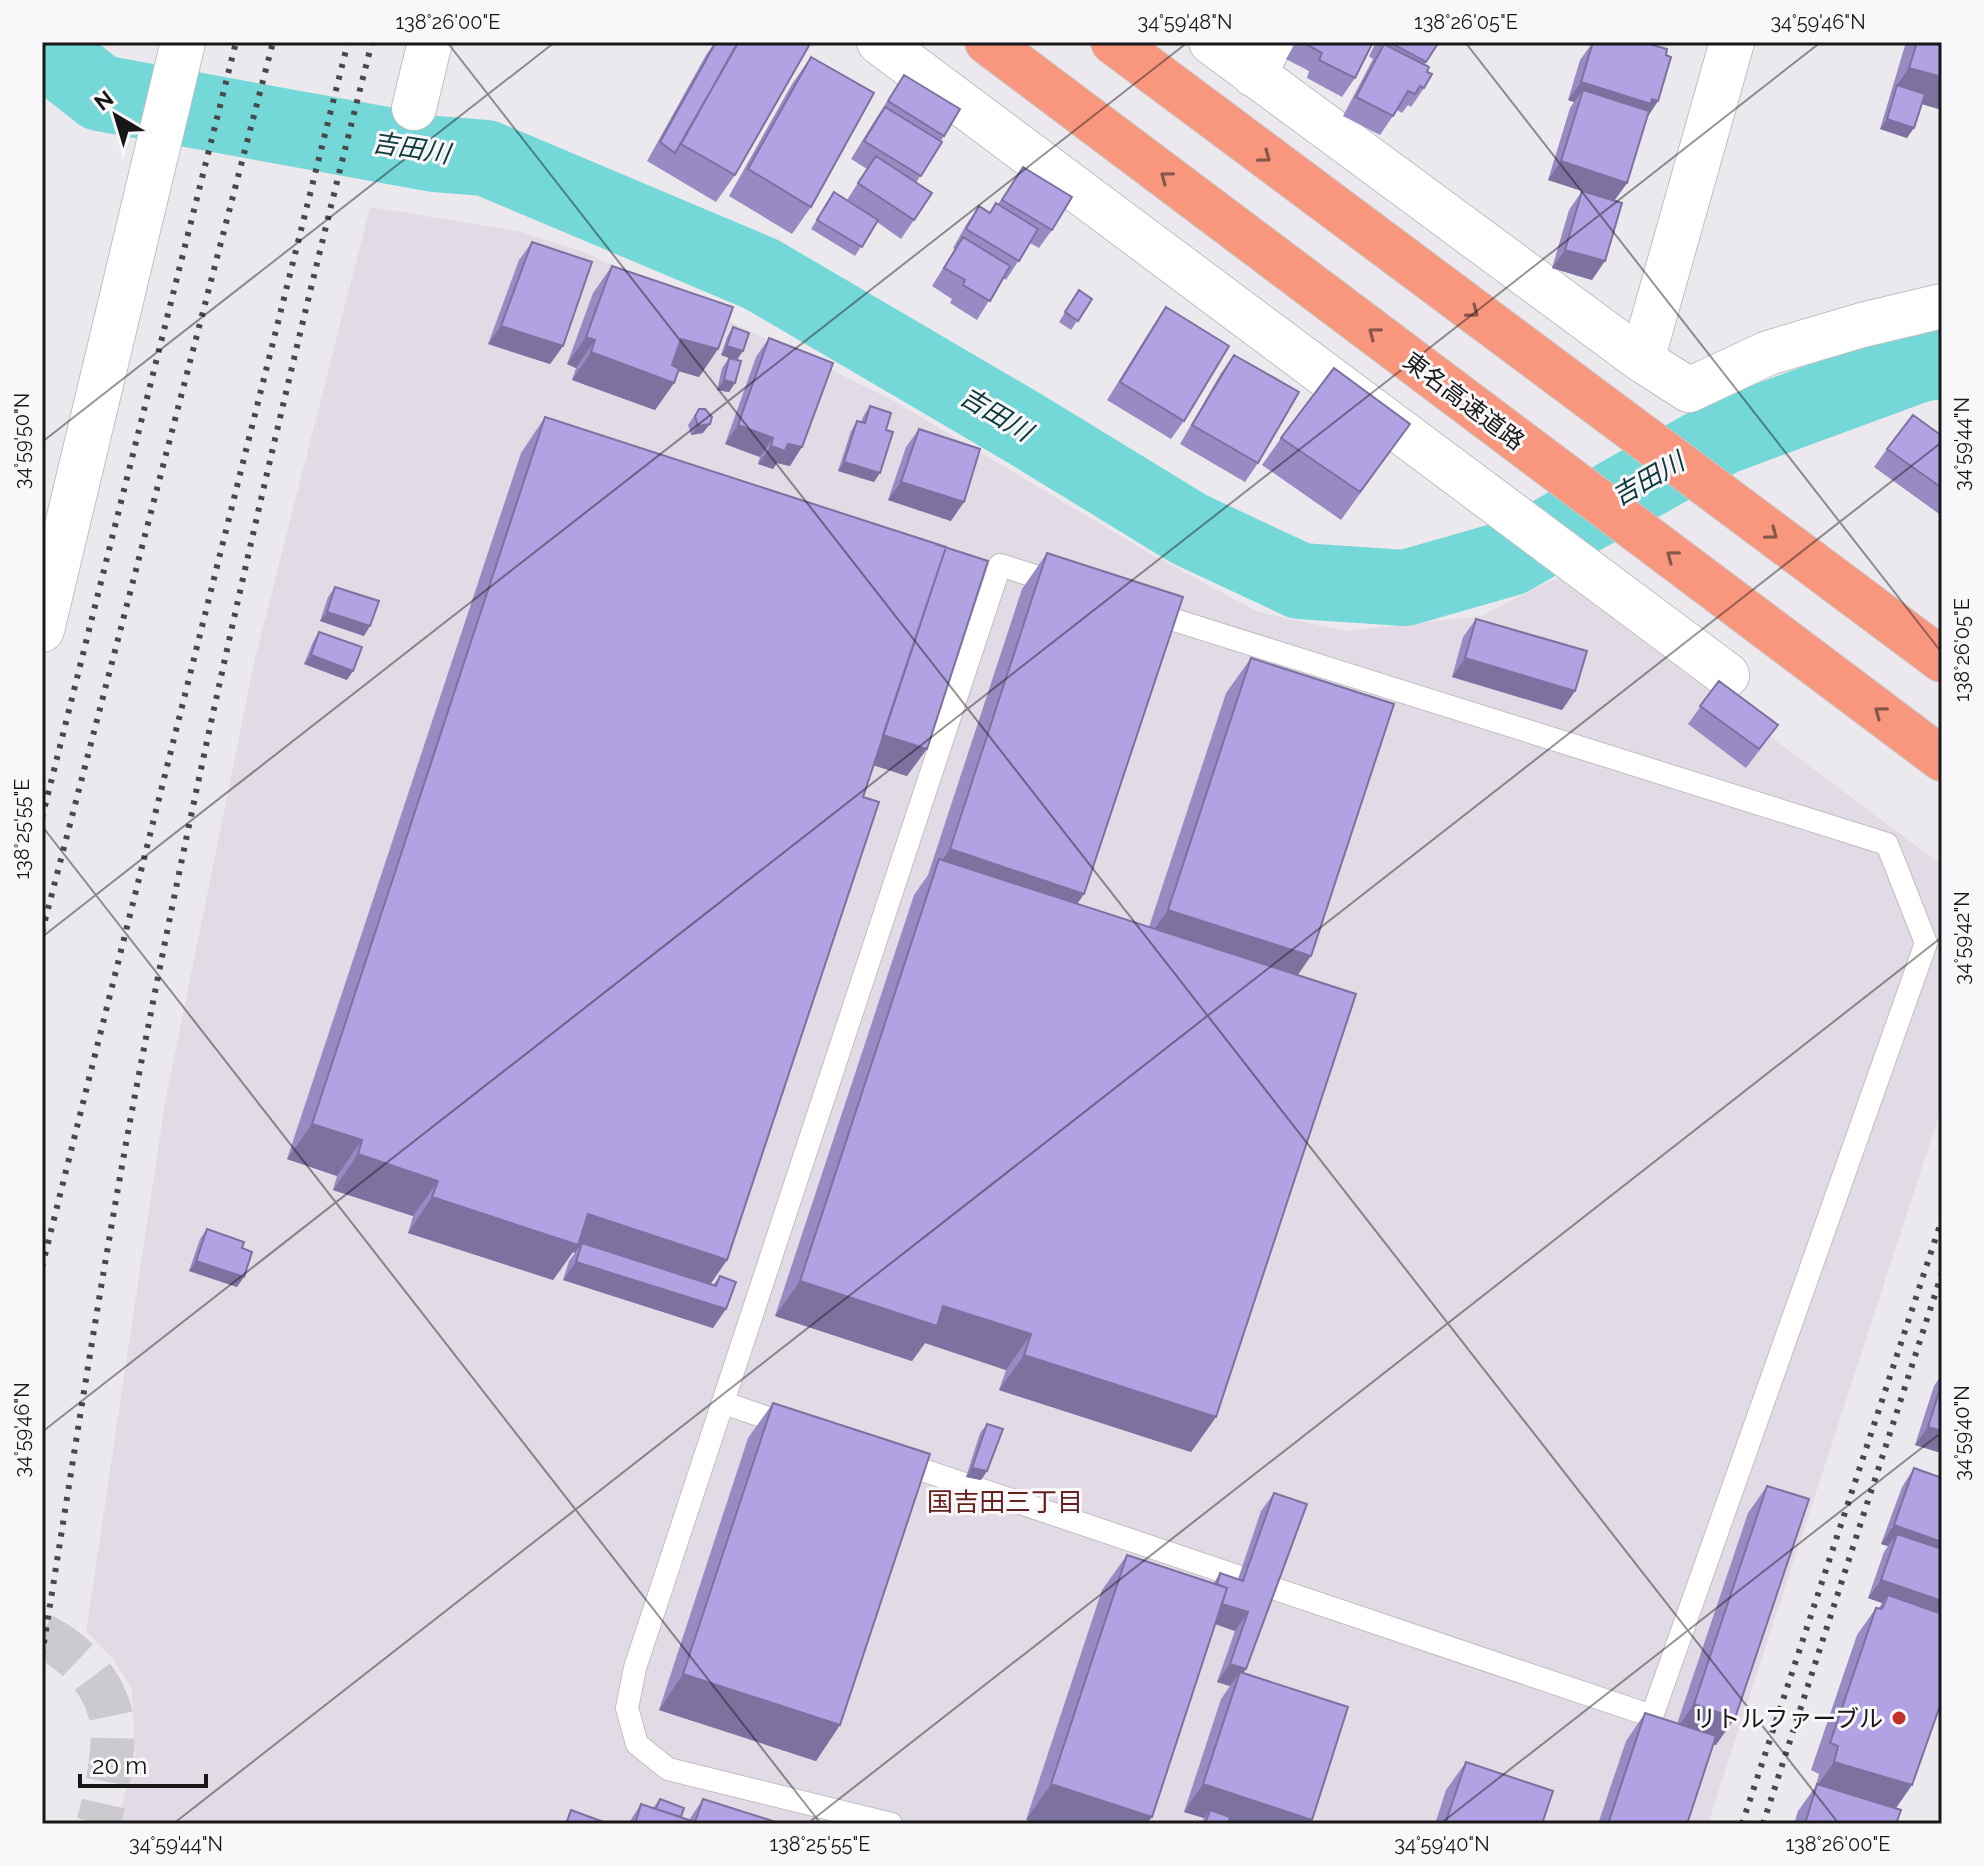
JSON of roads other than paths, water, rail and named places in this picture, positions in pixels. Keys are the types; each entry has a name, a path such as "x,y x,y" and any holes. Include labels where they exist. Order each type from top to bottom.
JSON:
{"highway":[{"name":"東名高速道路","path":"987,42 1942,759"},
{"path":"1113,42 1942,660"}],"street":[{"path":"42,630 183,42"},
{"path":"414,108 430,42"},
{"path":"879,42 1727,675"},
{"path":"1211,42 1263,59 1642,360 1689,390 1768,353 1862,325 1942,306"},
{"path":"1642,360 1732,42"}],"lane":[{"path":"891,1824 668,1769 637,1744 627,1708 635,1668 1000,565 1075,589"},
{"path":"874,1454 1652,1716 1926,943 1887,844 1135,608"},
{"path":"724,1403 814,1433"}],"waterway":[{"name":"吉田川","path":"42,47 100,93 435,154 486,158 761,274 1189,529 1300,581 1405,588 1510,558 1722,437 1917,365 1942,360"}],"tunnel":[{"path":"42,1635 84,1666 100,1688 110,1712 112,1752 98,1824"}],"railway":[{"path":"42,818 236,42"},
{"path":"42,932 273,42"},
{"path":"42,1267 348,42"},
{"path":"42,1655 119,1183 157,981 213,712 274,443 372,42"},
{"path":"1742,1824 1942,1219"},
{"path":"1763,1824 1942,1273"}],"place":[{"name":"リトルファーブル","path":"1899,1718"}],"district":[{"name":"国吉田三丁目","path":"1005,1502"}]}
